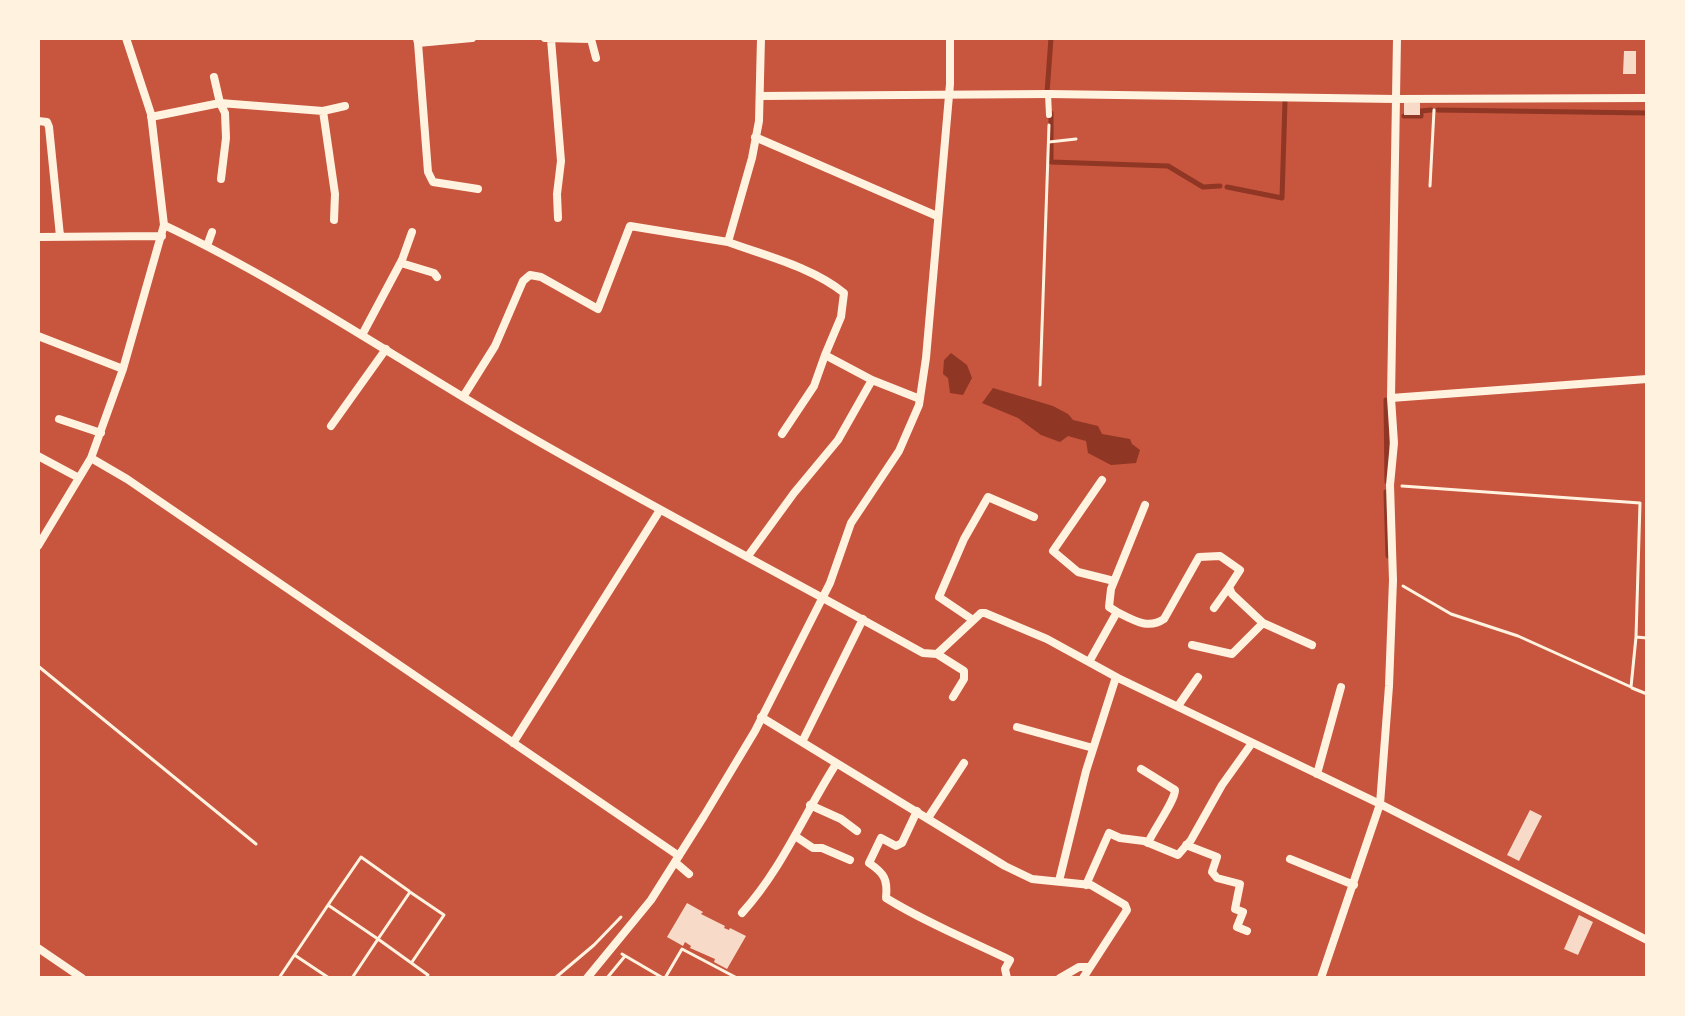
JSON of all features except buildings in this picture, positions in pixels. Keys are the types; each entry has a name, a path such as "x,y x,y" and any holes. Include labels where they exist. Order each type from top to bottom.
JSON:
{"street":[{"path":"38,546 91,458 101,433 123,369 164,225 151,117 126,38"},
{"path":"472,38 417,41 428,172 433,182 478,189"},
{"path":"545,38 591,39 596,58"},
{"path":"728,242 755,137 760,96 761,38"},
{"path":"587,978 635,920 677,859 761,717 830,583 851,523 899,451 920,399 949,96 950,38"},
{"path":"1321,978 1380,804 1393,580 1390,485 1394,443 1391,398 1397,38"},
{"path":"551,39 561,161 558,218"},
{"path":"214,77 225,113 221,179"},
{"path":"760,96 1048,94 1396,99 1647,98"},
{"path":"1048,94 1049,115"},
{"path":"151,117 220,103 323,111 345,106"},
{"path":"323,111 335,194 334,220"},
{"path":"38,121 47,122 49,127 60,236"},
{"path":"755,137 937,216"},
{"path":"164,225 207,246 362,335 660,510 923,653 937,654 964,671 964,679 953,697"},
{"path":"463,397 495,346 523,281 530,275 541,277 598,309 630,226 728,242 801,269 844,293 841,317 809,395 782,434"},
{"path":"207,246 212,232"},
{"path":"362,335 401,263 412,232"},
{"path":"38,237 162,236"},
{"path":"401,263 434,273 437,277"},
{"path":"38,336 123,369"},
{"path":"331,426 386,349"},
{"path":"825,355 872,380 920,399"},
{"path":"1391,398 1647,379"},
{"path":"748,556 838,440 872,380"},
{"path":"59,419 101,433"},
{"path":"38,456 79,478"},
{"path":"91,458 127,479 513,743 677,859 689,874"},
{"path":"1102,480 1053,551 1078,572 1114,581"},
{"path":"973,620 939,597 964,539 988,497 1034,517"},
{"path":"1145,505 1114,581 1109,607 1147,626 1157,624 1164,619 1199,557 1220,556 1240,570 1214,608"},
{"path":"513,743 660,510"},
{"path":"1229,587 1232,594 1263,623 1312,645"},
{"path":"1089,662 1117,612"},
{"path":"937,654 981,613 985,613 1047,639 1116,677 1380,804 1647,940"},
{"path":"803,740 863,619"},
{"path":"1192,645 1232,654 1263,623"},
{"path":"1059,881 1093,748 1116,677"},
{"path":"1178,706 1198,677"},
{"path":"1317,774 1341,687"},
{"path":"761,717 1005,866 1032,879 1086,885 1125,905 1127,910 1083,978"},
{"path":"1017,727 1093,748"},
{"path":"1086,885 1109,833 1178,855 1252,743"},
{"path":"928,818 964,763"},
{"path":"742,913 779,864 836,764"},
{"path":"1141,769 1175,790 1175,798 1148,843"},
{"path":"810,805 841,819 857,831"},
{"path":"917,811 902,843 896,846 881,838 869,863 886,879 886,898 901,902 1010,960 1005,969 1007,978"},
{"path":"795,836 813,848 822,848 850,860"},
{"path":"1186,845 1217,857 1212,872 1217,878 1240,884 1235,909 1243,912 1237,927 1247,931"},
{"path":"1290,859 1354,885"},
{"path":"38,948 82,978"},
{"path":"1060,978 1079,967 1090,967"}],"path":[{"path":"1430,186 1435,99"},
{"path":"1040,385 1049,115"},
{"path":"1050,141 1076,139"},
{"path":"1390,485 1647,503"},
{"path":"1631,687 1636,637 1640,503"},
{"path":"1393,580 1451,614 1518,636 1647,694"},
{"path":"1636,637 1647,638"},
{"path":"38,666 256,844"},
{"path":"279,978 361,857 444,915 412,962"},
{"path":"352,978 410,892"},
{"path":"328,905 429,977"},
{"path":"555,978 625,914"},
{"path":"607,978 625,956 664,978 682,949 737,978"},
{"path":"294,955 329,978"}],"shaded area":[{"path":"951,353 967,365 972,378 963,395 950,393 948,378 943,374 944,360"},
{"path":"993,388 1053,406 1073,420 1098,426 1102,434 1130,439 1140,450 1136,463 1111,465 1088,453 1086,441 1068,436 1060,442 1041,435 1018,418 982,403"}],"waterway":[{"path":"1047,93 1051,38"},
{"path":"1227,187 1282,198 1285,101"},
{"path":"1404,116 1421,116 1421,111 1431,110"},
{"path":"1438,110 1647,113"},
{"path":"1051,113 1051,162 1168,166 1203,187 1220,186"},
{"path":"1386,400 1387,482"},
{"path":"1386,492 1388,556"}]}
